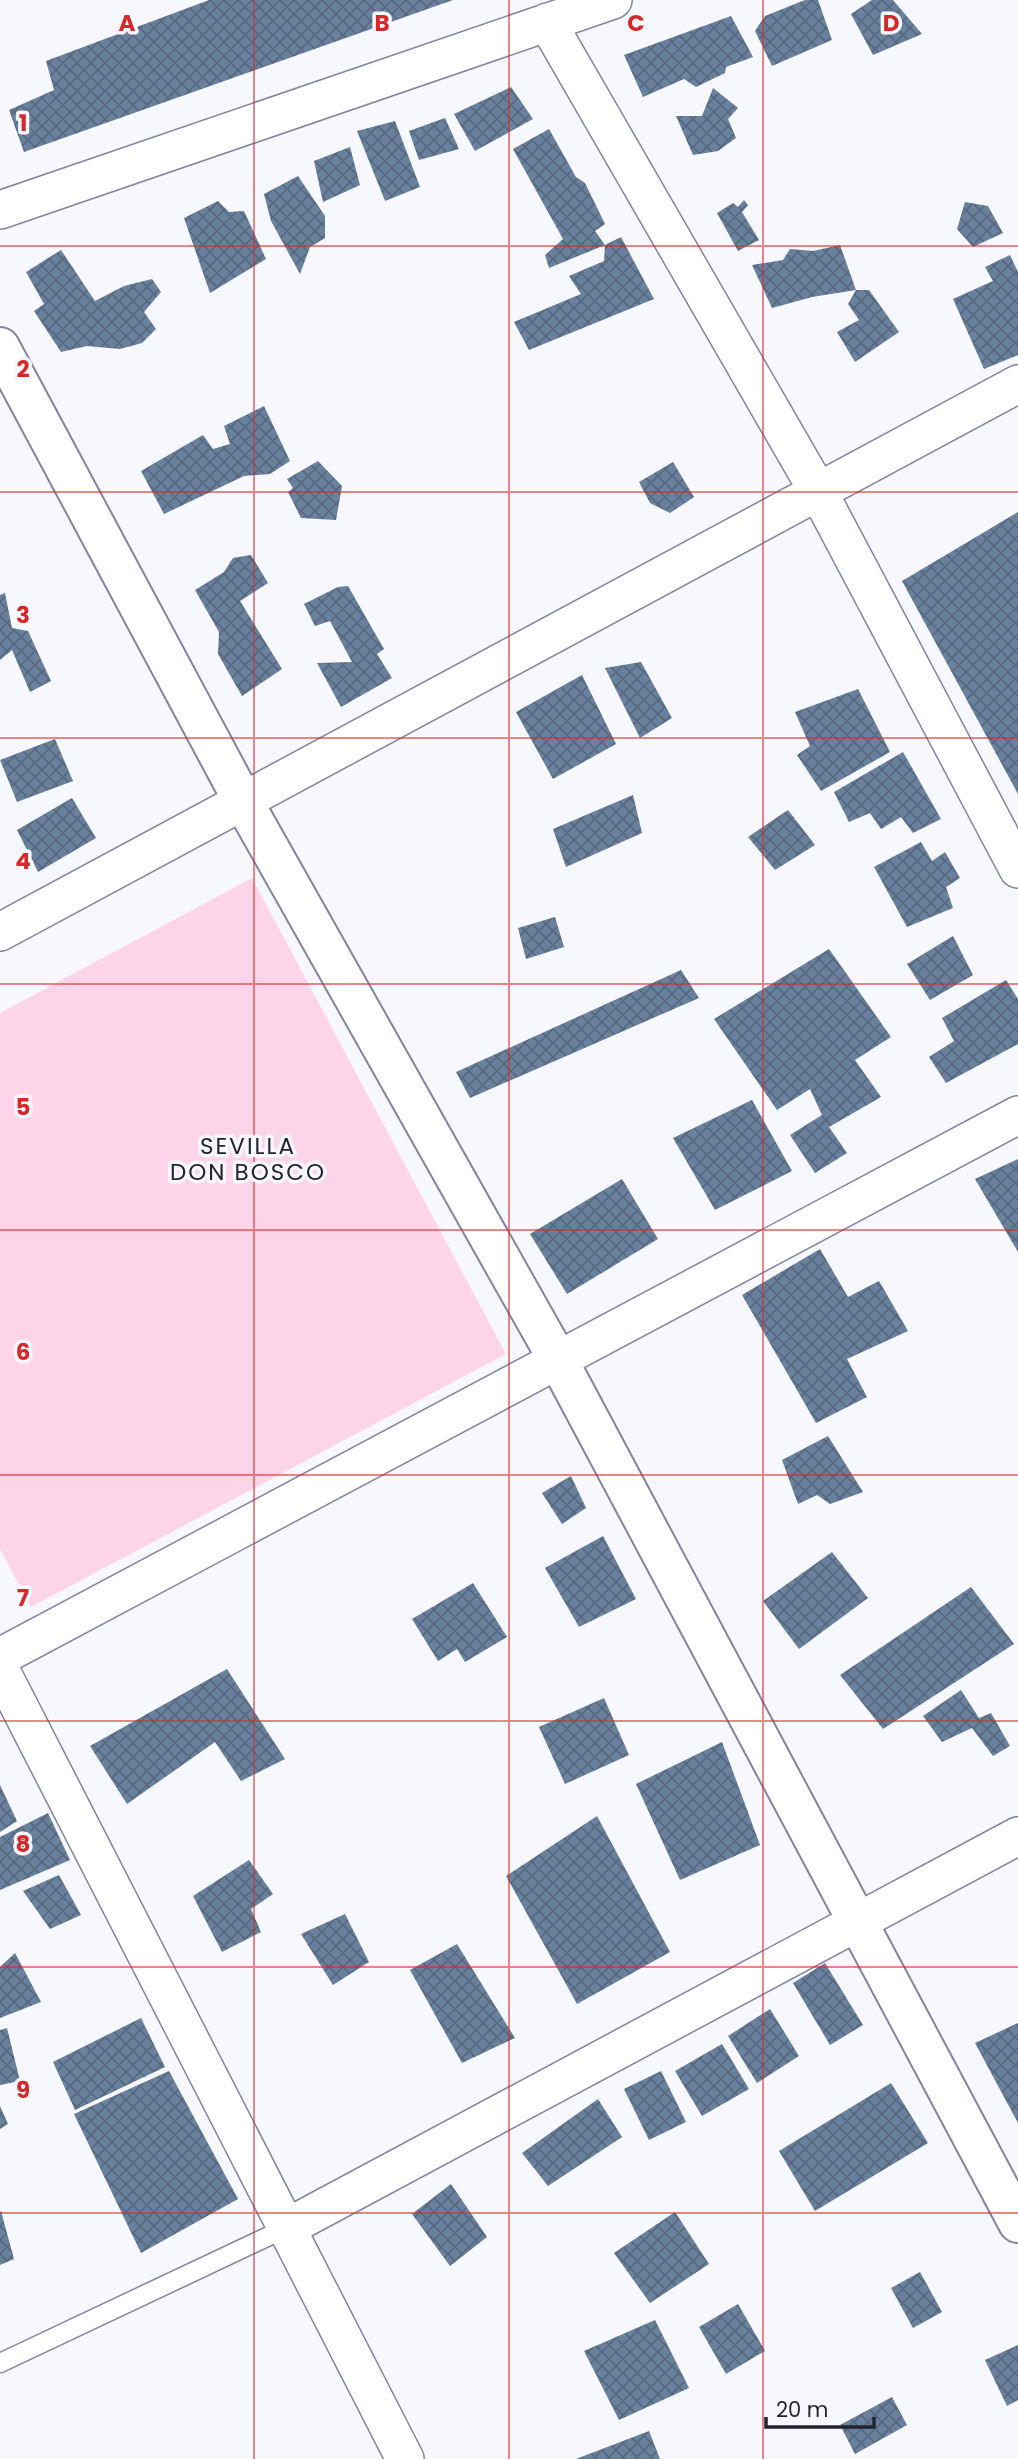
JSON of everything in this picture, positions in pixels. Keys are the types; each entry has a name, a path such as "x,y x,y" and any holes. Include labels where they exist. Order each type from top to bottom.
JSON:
{"street":[{"path":"0,210 613,0"},
{"path":"547,22 819,493 1018,869"},
{"path":"0,347 244,803 558,1360 1018,2223"},
{"path":"0,932 1018,384"},
{"path":"0,1657 1018,1115"},
{"path":"0,1669 405,2459"},
{"path":"286,2228 1018,1836"}],"lane":[{"path":"0,2363 286,2228"}],"shaded area":[{"path":"252,878 506,1354 31,1607 0,1549 0,1013"}],"building":[{"path":"209,0 453,0 24,152 9,110 54,90 46,61"},
{"path":"805,0 818,0 832,40 772,66 755,31 765,16"},
{"path":"872,0 893,0 922,34 873,55 851,14"},
{"path":"731,16 753,57 726,67 725,73 696,87 684,79 643,97 624,55"},
{"path":"511,87 533,119 475,151 454,114"},
{"path":"713,88 738,108 728,119 736,138 718,151 693,155 676,116 702,116"},
{"path":"445,118 459,149 419,160 409,131"},
{"path":"395,121 420,187 385,201 357,131"},
{"path":"549,129 576,177 585,183 605,224 595,231 605,245 549,268 545,255 563,239 513,149"},
{"path":"350,147 360,185 323,202 314,161"},
{"path":"298,176 325,216 325,238 310,247 300,274 271,221 264,194"},
{"path":"744,200 748,205 742,212 759,240 738,251 717,213 733,203 738,207"},
{"path":"218,201 229,212 244,211 266,259 210,293 184,218"},
{"path":"965,202 988,206 1003,233 973,247 957,229"},
{"path":"621,237 654,299 529,350 514,322 581,294 569,276 604,261 605,245"},
{"path":"840,245 856,290 812,297 772,308 752,265 783,260 790,249 813,251"},
{"path":"61,250 95,301 124,286 152,279 161,292 144,312 156,329 142,343 120,349 87,346 61,352 34,311 44,304 26,272"},
{"path":"1010,255 1018,272 1018,355 984,369 953,299 993,281 985,267"},
{"path":"856,290 869,290 899,332 855,362 837,332 859,320 848,304"},
{"path":"264,406 290,461 270,474 244,476 164,514 141,471 203,435 213,449 230,444 224,426"},
{"path":"318,461 342,486 336,520 301,518 288,492 293,488 287,479"},
{"path":"673,462 694,497 670,513 650,503 639,482"},
{"path":"1018,512 1018,794 902,581"},
{"path":"251,555 268,583 240,601 282,669 242,696 218,654 219,632 195,590 224,572 233,558"},
{"path":"348,586 384,649 377,654 392,678 341,707 317,663 352,662 330,621 315,626 304,604 338,587"},
{"path":"5,593 12,628 28,631 51,681 30,692 12,650 0,660 0,595"},
{"path":"641,662 672,718 640,738 605,668"},
{"path":"582,675 616,744 553,779 516,712"},
{"path":"858,689 890,752 821,791 797,755 810,746 795,712"},
{"path":"55,739 73,781 17,802 0,760"},
{"path":"903,752 941,819 913,833 901,817 881,829 870,813 849,822 834,792"},
{"path":"633,795 642,833 566,867 553,829"},
{"path":"72,798 96,838 38,872 17,830"},
{"path":"788,810 815,845 775,870 748,837"},
{"path":"921,842 932,861 945,852 960,878 946,887 953,908 907,927 874,867"},
{"path":"555,917 564,947 526,959 518,928"},
{"path":"953,936 973,975 930,1000 907,964"},
{"path":"829,949 891,1037 855,1060 881,1097 829,1127 847,1153 815,1173 790,1135 822,1115 810,1089 777,1110 714,1019"},
{"path":"681,970 699,998 470,1098 456,1072"},
{"path":"1006,980 1018,999 1018,1044 946,1083 929,1057 954,1041 942,1018"},
{"path":"752,1100 792,1171 715,1210 673,1138"},
{"path":"1018,1159 1018,1252 975,1179"},
{"path":"622,1179 658,1239 567,1294 530,1234"},
{"path":"820,1249 848,1297 879,1281 908,1331 847,1359 867,1397 816,1423 742,1295"},
{"path":"828,1436 863,1492 830,1504 817,1495 798,1504 782,1460"},
{"path":"571,1476 586,1508 562,1524 542,1493"},
{"path":"603,1536 636,1599 579,1627 545,1568"},
{"path":"832,1552 868,1598 799,1649 763,1601"},
{"path":"473,1583 507,1637 465,1662 457,1649 438,1661 412,1619"},
{"path":"971,1587 1014,1644 883,1729 840,1675"},
{"path":"227,1669 285,1759 241,1781 215,1742 127,1804 90,1746"},
{"path":"961,1690 979,1718 991,1713 1010,1746 993,1756 972,1728 942,1742 923,1716"},
{"path":"604,1698 629,1755 565,1784 539,1727"},
{"path":"722,1742 760,1845 680,1880 636,1784"},
{"path":"0,1785 17,1821 0,1832"},
{"path":"48,1813 70,1860 0,1890 0,1837"},
{"path":"597,1816 670,1952 577,2004 506,1876"},
{"path":"249,1860 273,1894 251,1909 261,1932 222,1952 193,1896"},
{"path":"59,1875 81,1915 50,1929 23,1891"},
{"path":"345,1914 369,1962 333,1985 301,1934"},
{"path":"457,1944 515,2038 462,2063 410,1970"},
{"path":"15,1953 41,2002 0,2018 0,1967"},
{"path":"825,1963 863,2025 830,2045 793,1983"},
{"path":"770,2009 799,2056 757,2083 728,2036"},
{"path":"141,2018 165,2067 75,2110 53,2062"},
{"path":"1018,2023 1018,2123 975,2043"},
{"path":"7,2028 20,2081 0,2085 0,2030"},
{"path":"722,2044 749,2089 702,2116 675,2071"},
{"path":"169,2071 238,2199 141,2253 74,2114"},
{"path":"661,2071 686,2122 649,2140 624,2089"},
{"path":"891,2083 928,2143 815,2211 779,2151"},
{"path":"598,2099 622,2137 548,2186 522,2153"},
{"path":"0,2106 8,2124 0,2129"},
{"path":"451,2184 487,2237 450,2266 412,2214"},
{"path":"0,2212 14,2259 0,2265"},
{"path":"675,2212 709,2264 650,2303 614,2253"},
{"path":"920,2272 942,2312 913,2328 891,2288"},
{"path":"738,2304 765,2351 726,2374 699,2327"},
{"path":"655,2320 689,2388 619,2420 584,2351"},
{"path":"1018,2345 1018,2400 1007,2406 985,2360"},
{"path":"892,2397 907,2425 855,2454 840,2425"},
{"path":"649,2431 660,2459 576,2459"}],"district":[{"name":"SEVILLA DON BOSCO","path":"248,1159"}]}
